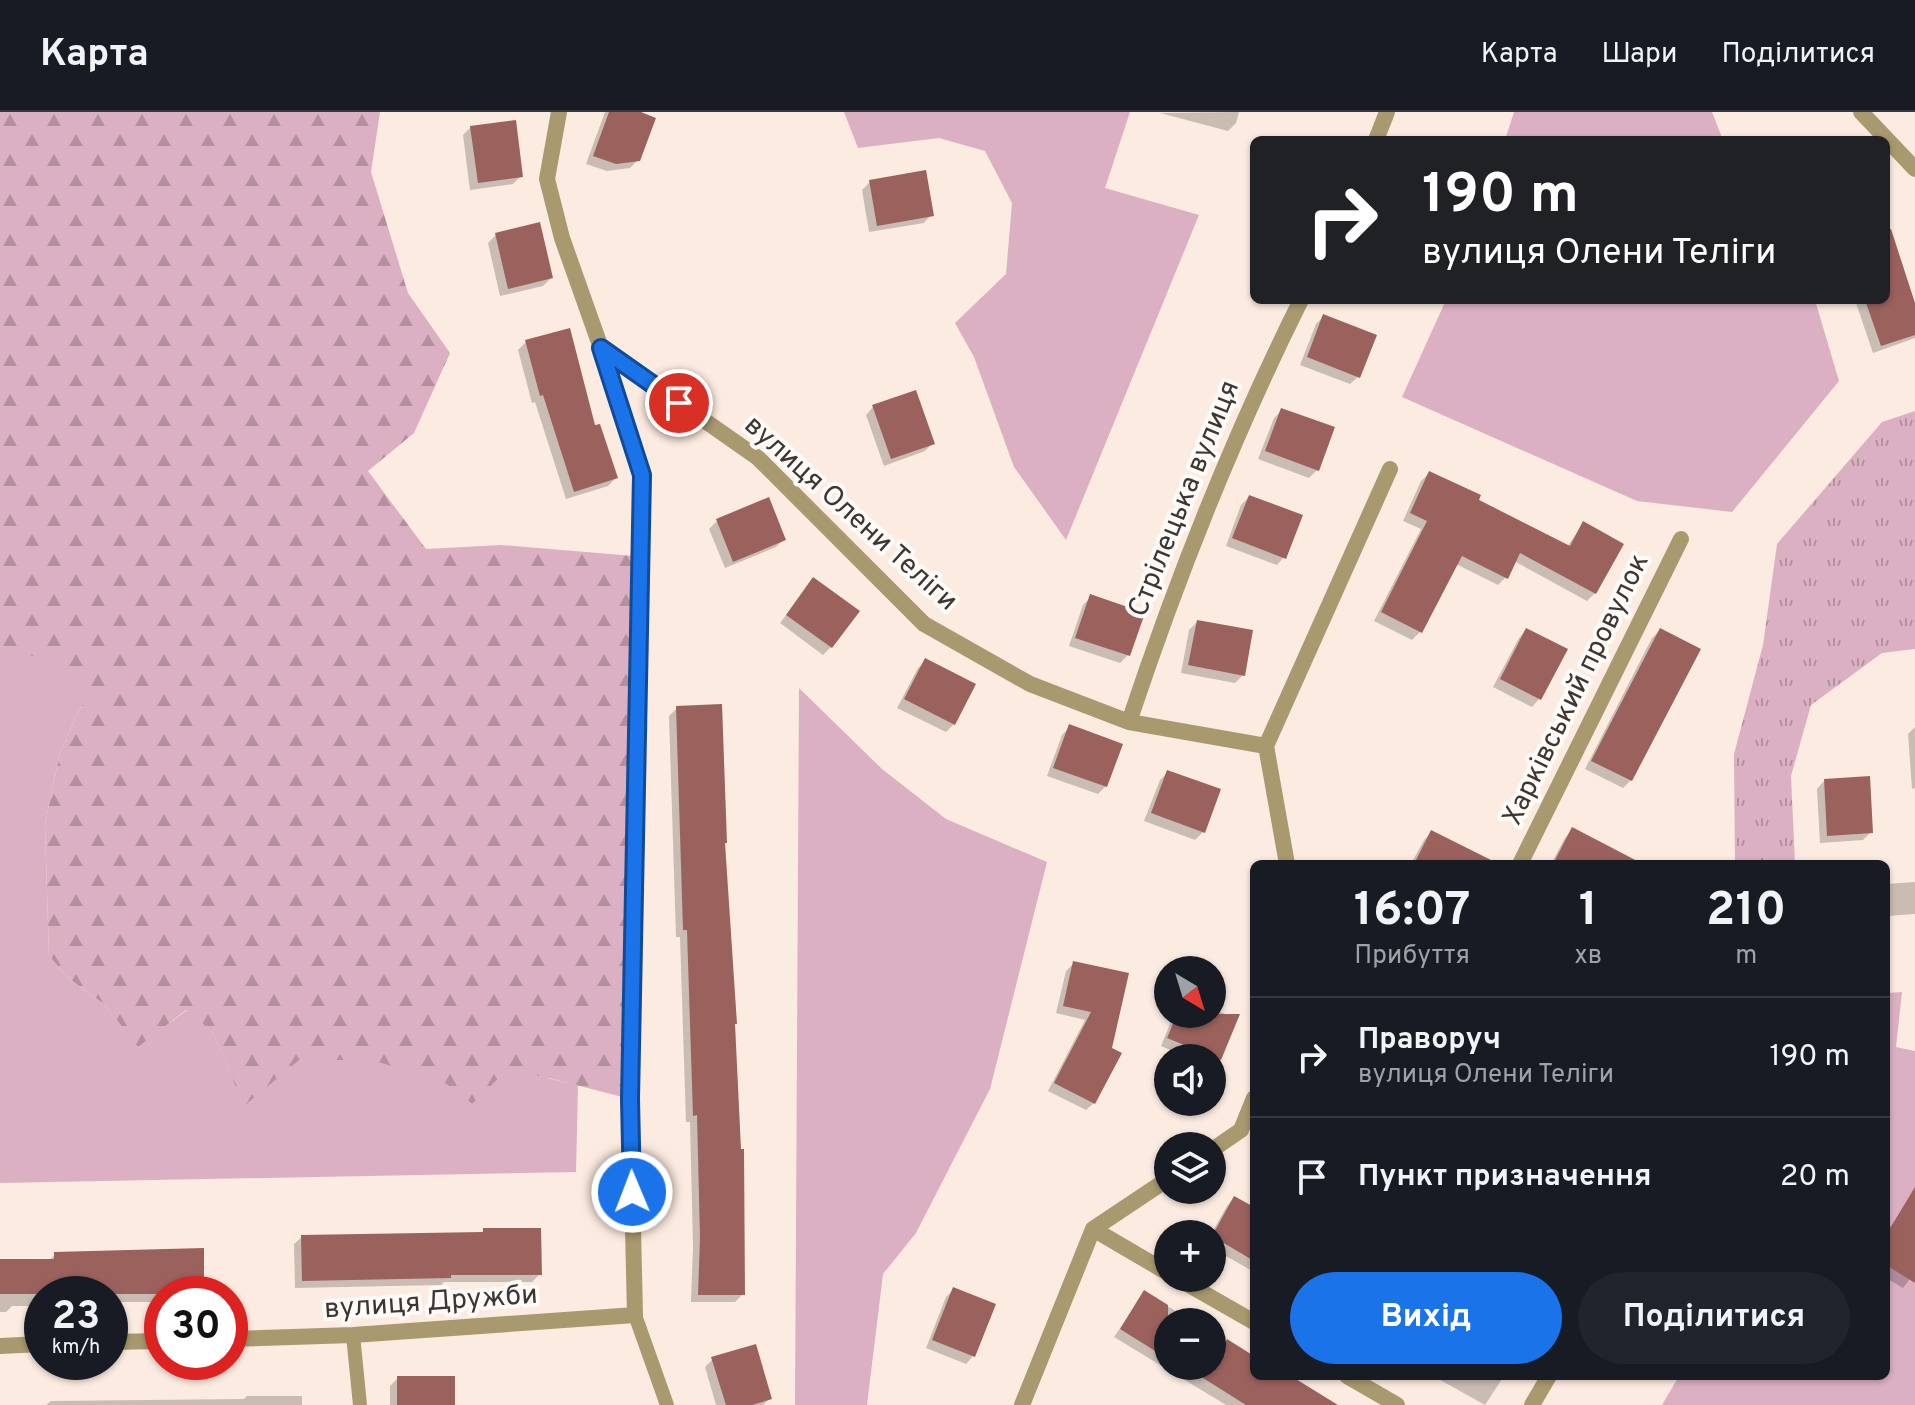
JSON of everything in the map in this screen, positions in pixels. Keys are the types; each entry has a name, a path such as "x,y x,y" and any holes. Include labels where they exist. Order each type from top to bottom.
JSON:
{"street":[{"path":"559,112 547,179 562,238 642,475 630,1099 635,1315"},
{"path":"1378,136 1387,112"},
{"path":"1861,112 1884,136"},
{"path":"1890,143 1915,169"},
{"name":"Стрілецька вулиця","path":"1129,722 1169,604 1266,369 1299,304"},
{"name":"вулиця Олени Теліги","path":"601,348 758,458 924,624 1030,684 1129,722 1266,746"},
{"path":"1286,860 1266,746 1390,469"},
{"name":"Харківський провулок","path":"1522,860 1681,539"},
{"path":"1226,1140 1241,1130 1250,1108"},
{"path":"1022,1405 1093,1229 1154,1188"},
{"path":"1093,1229 1154,1265"},
{"path":"1202,1292 1250,1320"},
{"name":"вулиця Дружби","path":"248,1338 353,1335 635,1315"},
{"path":"0,1346 24,1345"},
{"path":"1354,1380 1397,1405"},
{"path":"1532,1405 1547,1380"}],"lane":[{"path":"635,1315 667,1405"},
{"path":"353,1335 360,1405"}],"green space":[{"path":"0,112 380,112 371,172 408,293 450,353 414,433 368,471 426,549 501,545 634,556 630,1099 549,1078 472,1104 443,1082 244,1107 213,1033 186,1010 138,1048 105,1005 68,978 49,956 45,824 60,752 82,704 16,652 0,646"},
{"path":"844,112 1130,112 1105,188 1199,215 1066,540 1014,467 974,357 955,323 1006,274 1012,203 985,151 939,138 858,148"},
{"path":"1514,112 1712,112 1721,136 1506,136"},
{"path":"1444,304 1816,304 1839,381 1732,512 1637,501 1402,397"},
{"path":"1915,411 1915,649 1882,653 1811,705 1791,776 1795,860 1735,860 1734,754 1763,645 1777,544 1882,422"},
{"path":"0,646 83,672 82,704 60,752 45,824 49,956 68,978 105,1005 138,1047 187,1010 213,1033 244,1106 299,1060 372,1060 444,1082 472,1104 508,1069 578,1085 576,1172 0,1183"},
{"path":"799,688 882,769 946,819 1047,862 990,1089 916,1233 883,1274 867,1405 795,1405"},
{"path":"1902,992 1896,1047 1915,1051 1915,1405 1662,1405 1677,1380 1890,1380 1890,993"}],"building":[{"path":"609,112 641,112 656,118 640,161 616,164 593,156"},
{"path":"516,120 523,177 478,183 470,126"},
{"path":"926,170 934,216 877,226 869,180"},
{"path":"540,222 553,278 508,289 495,233"},
{"path":"1890,229 1915,303 1915,335 1881,346 1866,304 1890,304"},
{"path":"1323,314 1377,335 1360,378 1307,357"},
{"path":"570,328 595,425 600,424 618,478 574,492 543,395 540,396 525,340"},
{"path":"916,390 935,444 891,459 872,405"},
{"path":"1281,408 1335,427 1319,471 1265,451"},
{"path":"1429,471 1481,495 1479,500 1570,546 1583,521 1624,544 1596,594 1520,553 1508,579 1462,556 1422,633 1381,612 1427,521 1410,513"},
{"path":"1249,495 1303,515 1286,559 1232,538"},
{"path":"769,497 786,540 733,562 716,519"},
{"path":"813,577 860,611 832,648 786,615"},
{"path":"1090,594 1145,613 1130,656 1075,638"},
{"path":"1197,620 1253,630 1245,676 1188,665"},
{"path":"1526,628 1568,649 1541,700 1500,679"},
{"path":"1660,628 1701,649 1632,781 1591,761"},
{"path":"925,658 976,684 955,725 904,699"},
{"path":"722,704 725,843 737,1024 741,1149 744,1149 745,1295 698,1295 697,1115 693,1116 687,930 683,930 676,706"},
{"path":"1069,724 1123,744 1107,787 1053,768"},
{"path":"1167,770 1221,789 1205,833 1151,813"},
{"path":"1870,776 1873,833 1827,836 1824,779"},
{"path":"1572,827 1635,860 1555,860"},
{"path":"1431,830 1491,860 1416,860"},
{"path":"1073,961 1129,973 1112,1048 1122,1053 1095,1104 1054,1083 1091,1012 1063,1006"},
{"path":"1226,1014 1240,1014 1226,1048 1226,1044 1182,1044 1167,1038 1171,1028 1226,1028"},
{"path":"1915,1187 1915,1283 1890,1267 1890,1228"},
{"path":"1234,1196 1250,1205 1250,1259 1226,1244 1226,1220 1221,1220"},
{"path":"483,1228 541,1228 542,1275 302,1281 301,1235 483,1232"},
{"path":"204,1248 204,1276 144,1276 144,1294 128,1294 128,1276 24,1276 24,1294 0,1294 0,1259 54,1259 54,1252"},
{"path":"953,1287 996,1304 975,1357 932,1340"},
{"path":"1144,1290 1168,1305 1168,1308 1154,1308 1154,1350 1120,1329"},
{"path":"1227,1339 1250,1353 1250,1380 1297,1380 1338,1405 1246,1405 1206,1380 1226,1380"},
{"path":"756,1344 772,1399 752,1405 726,1405 711,1357"},
{"path":"397,1376 455,1376 455,1405 397,1405"}],"route":[{"path":"632,1192 630,1099 642,475 601,348 679,403"}]}
